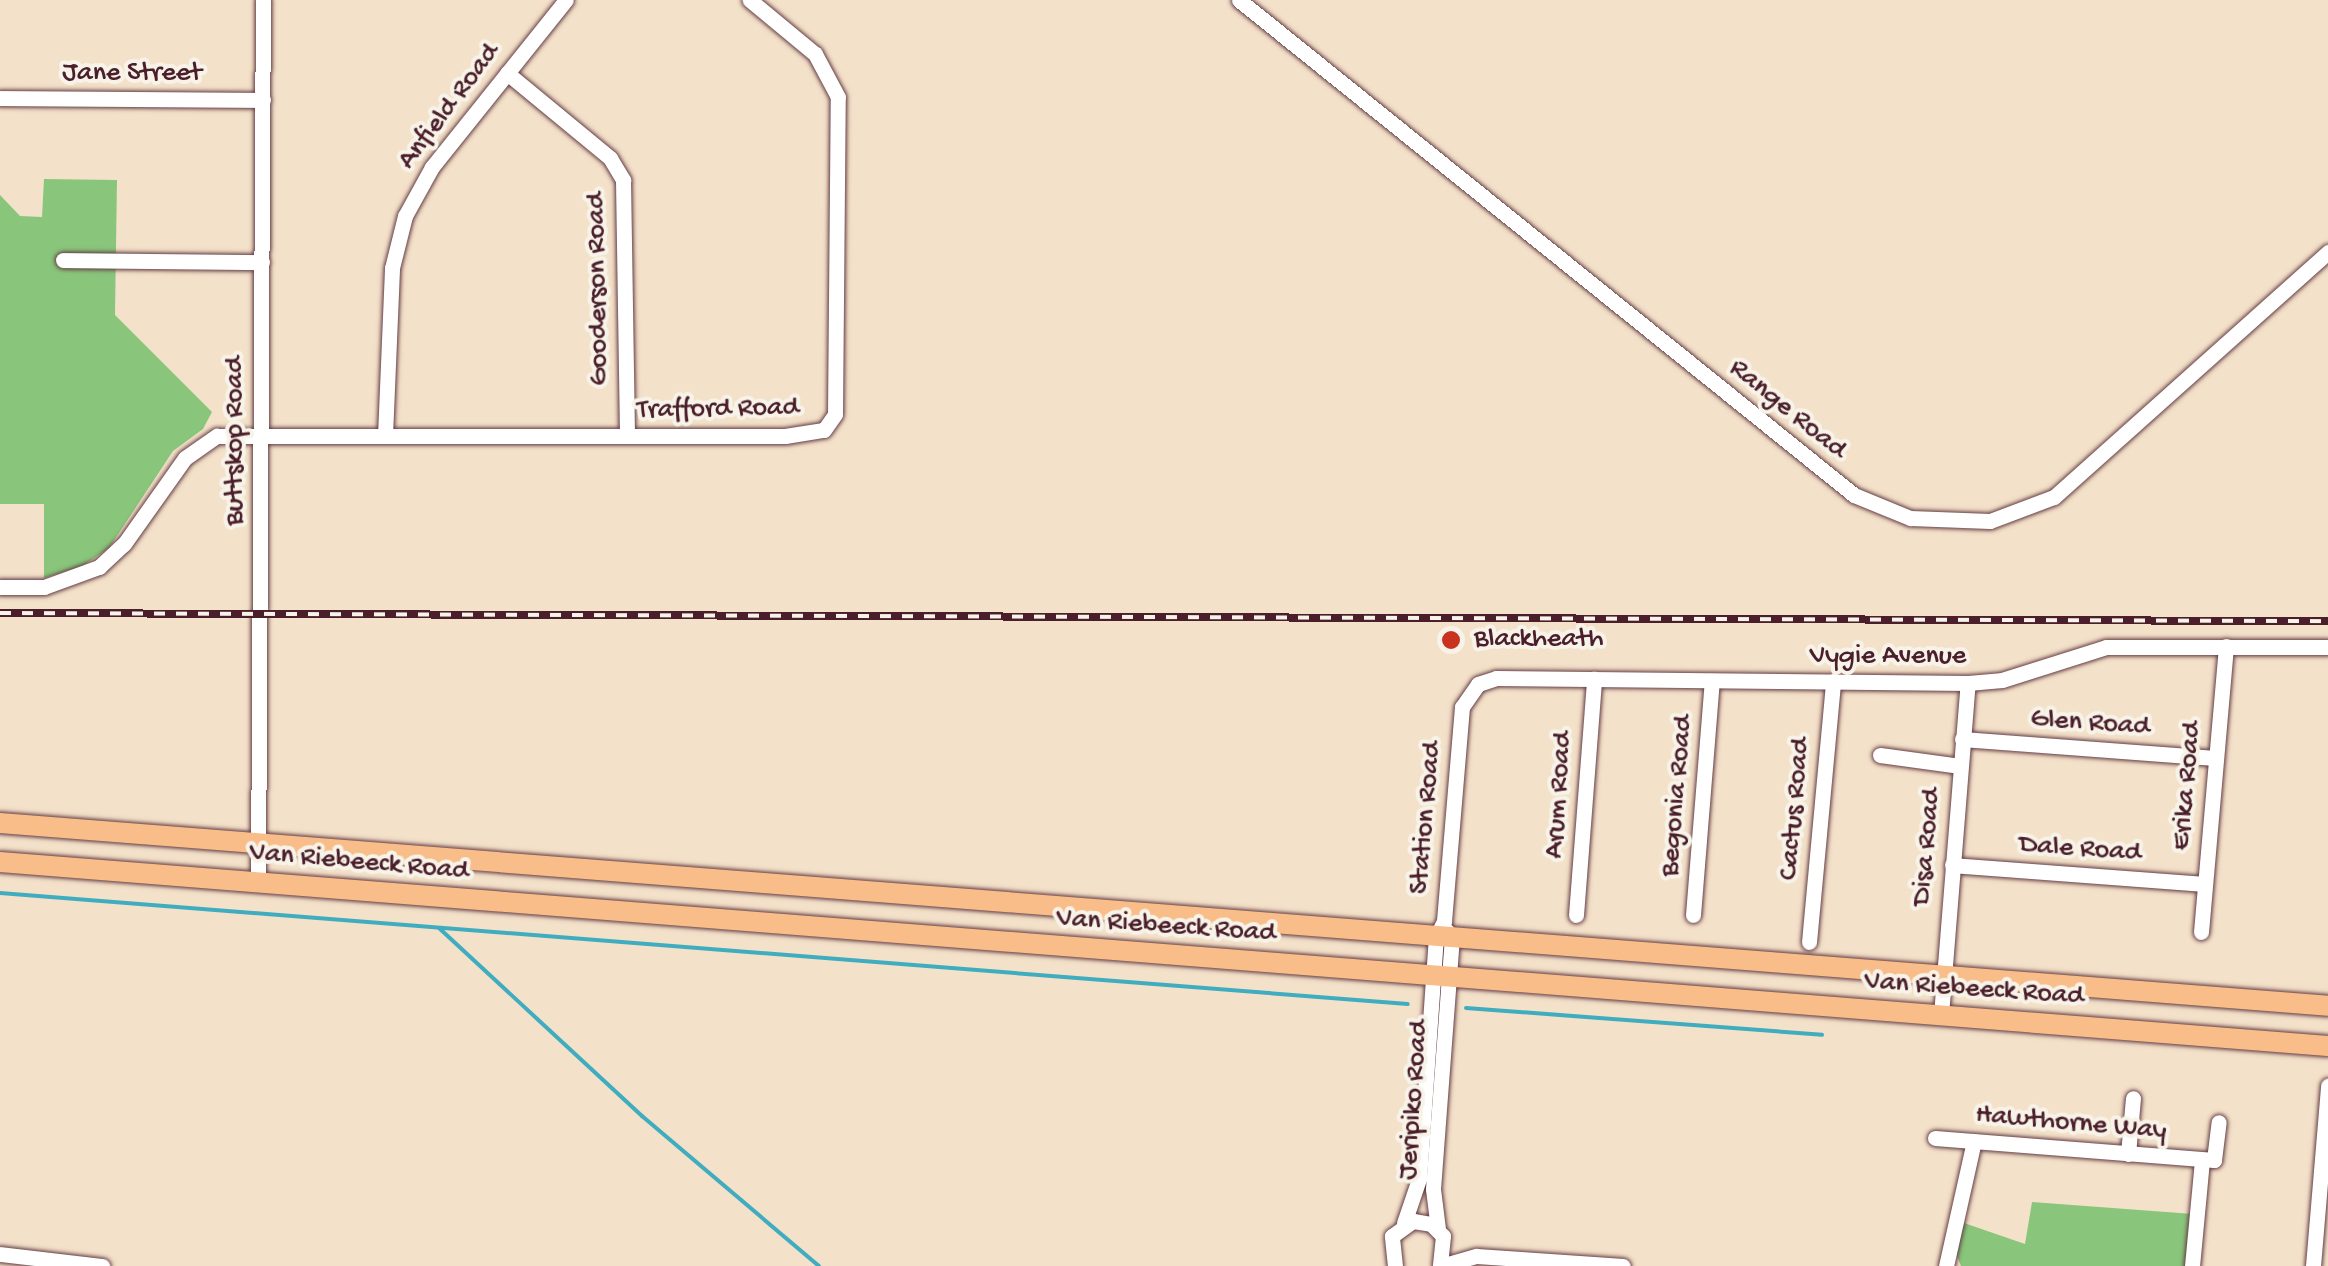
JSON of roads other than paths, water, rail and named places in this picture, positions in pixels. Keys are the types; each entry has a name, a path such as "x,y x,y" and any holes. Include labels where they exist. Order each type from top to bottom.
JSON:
{"main road":[{"name":"Van Riebeeck Road","path":"0,823 2328,1006"},
{"name":"Van Riebeeck Road","path":"0,862 2328,1046"}],"street":[{"name":"Buttskop Road","path":"258,882 263,0"},
{"name":"Anfield Road","path":"385,436 392,268 405,216 432,167 566,0"},
{"name":"Trafford Road","path":"0,587 44,587 79,577 118,552 185,458 217,436 819,434 835,414 838,97 815,54 750,0"},
{"name":"Range Road","path":"1239,0 1854,495 1910,518 1990,521 2054,497 2328,252"},
{"name":"Gooderson Road","path":"507,72 610,158 623,180 626,436"},
{"name":"Jane Street","path":"0,98 263,100"},
{"path":"62,260 262,262"},
{"name":"Erika Road","path":"2201,932 2226,646"},
{"name":"Vygie Avenue","path":"1462,714 1468,694 1490,679 1968,683 2002,680 2106,647 2328,646"},
{"name":"Arum Road","path":"1576,915 1594,679"},
{"name":"Begonia Road","path":"1693,914 1712,681"},
{"name":"Cactus Road","path":"1809,942 1833,681"},
{"name":"Disa Road","path":"1941,1015 1968,683"},
{"name":"Station Road","path":"1441,975 1462,714"},
{"name":"Glen Road","path":"1962,739 2215,758"},
{"path":"1880,755 1960,766"},
{"name":"Dale Road","path":"1952,865 2204,884"},
{"name":"Jeripiko Road","path":"1395,1266 1390,1242 1404,1224 1419,1179 1441,975"},
{"name":"Jeripiko Road","path":"1440,1266 1440,1232 1432,1189 1441,975"},
{"path":"2313,1266 2328,1086"},
{"path":"2128,1154 2133,1098"},
{"path":"2192,1266 2202,1160 2214,1159 2219,1122"},
{"name":"Hawthorne Way","path":"1935,1138 2202,1160"},
{"path":"1946,1266 1974,1142"},
{"path":"1404,1224 1422,1221 1477,1256"},
{"path":"0,1254 102,1266"},
{"path":"1440,1266 1477,1256 1623,1266"}],"waterway":[{"path":"0,893 1408,1004"},
{"path":"439,928 642,1116 819,1266"},
{"path":"1466,1008 1822,1035"}],"railway":[{"path":"0,613 2328,621"}],"place":[{"name":"Blackheath","path":"1451,640"}]}
